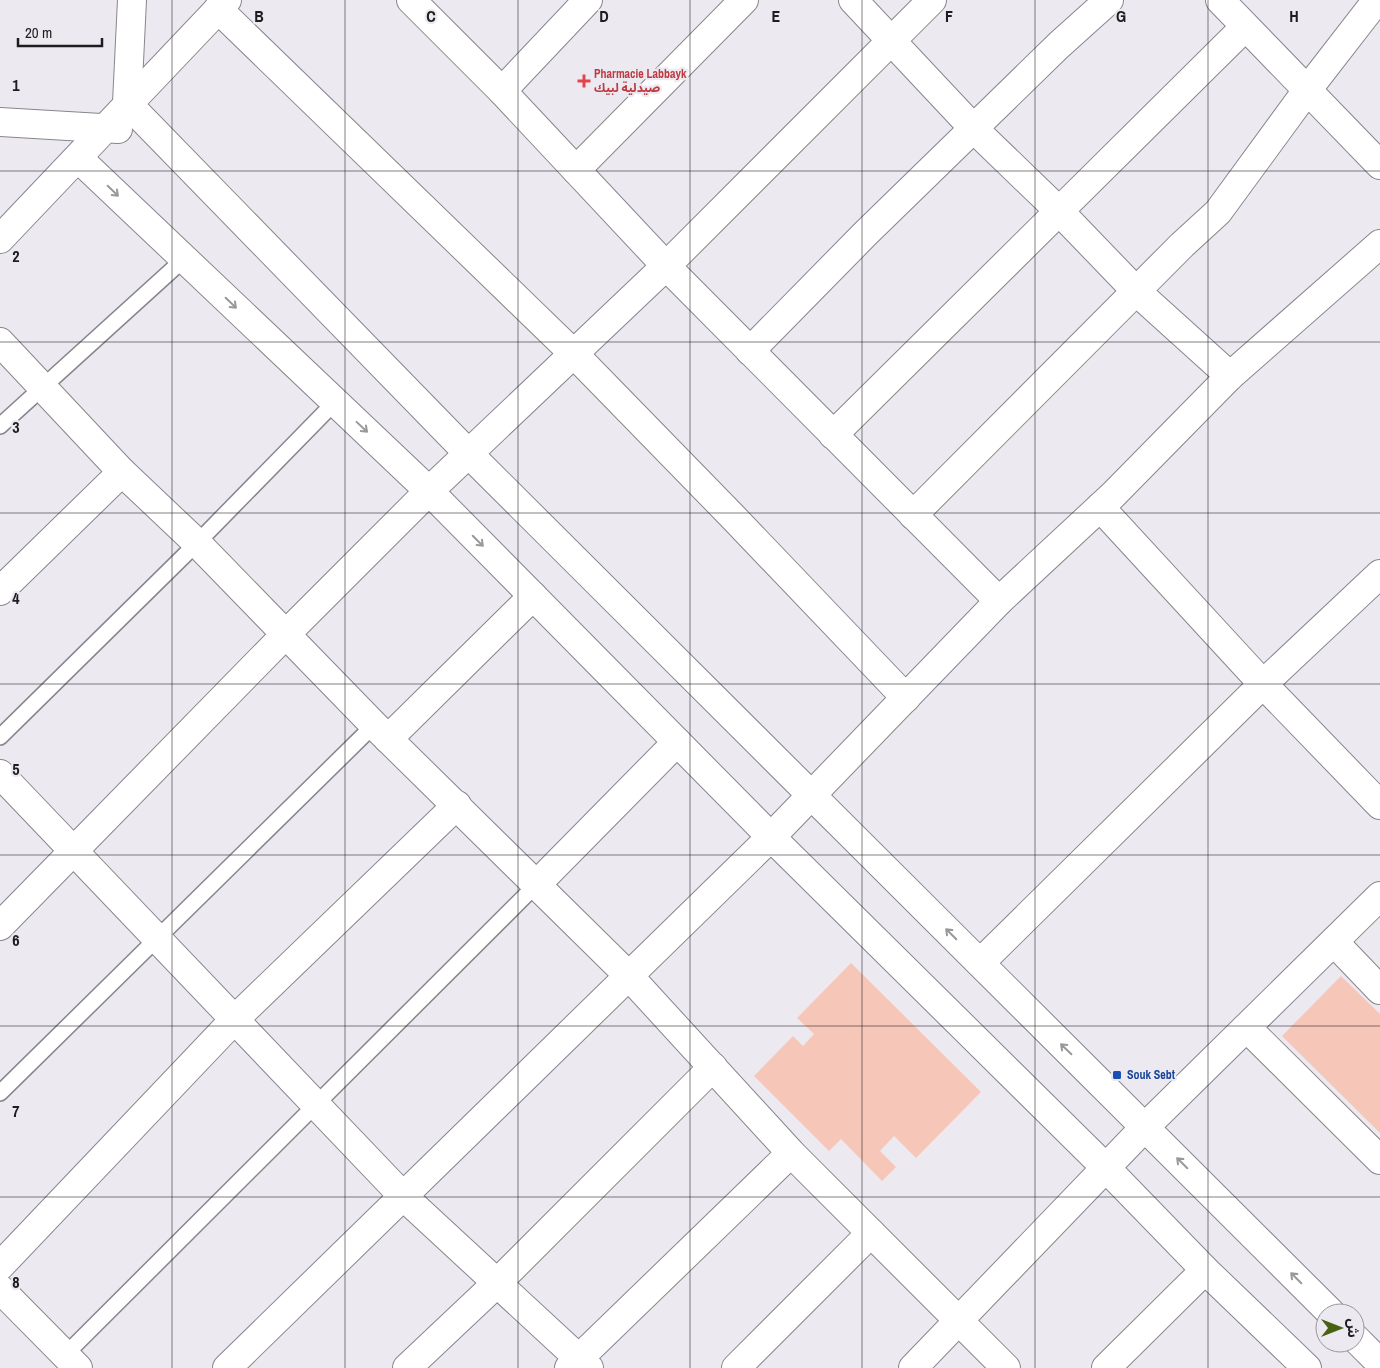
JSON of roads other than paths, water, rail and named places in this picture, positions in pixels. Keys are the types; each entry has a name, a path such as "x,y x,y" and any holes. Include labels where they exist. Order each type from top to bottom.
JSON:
{"street":[{"path":"132,0 127,103 469,454 1321,1303"},
{"path":"502,91 588,0"},
{"path":"576,170 744,0"},
{"path":"853,0 892,39 975,130 1058,210 1137,292 1230,376"},
{"path":"0,926 429,491 575,355 932,0"},
{"path":"750,351 865,234 975,130 1059,45 1109,0"},
{"path":"1220,0 1380,165"},
{"path":"912,515 1182,245 1218,212 1308,89 1377,0"},
{"path":"417,2 666,266 999,601"},
{"path":"0,239 223,4 575,355 906,698"},
{"path":"833,435 1058,210 1245,27"},
{"path":"0,122 156,133"},
{"path":"78,158 429,491 771,837 1107,1168 1205,1270 1308,1368"},
{"path":"228,1368 771,837 999,601 1100,507 1230,376 1380,244"},
{"path":"0,342 122,472 197,542 381,732 628,975 791,1153 1006,1368"},
{"path":"0,591 122,472"},
{"path":"1100,507 1263,684 1380,805"},
{"path":"980,963 1263,684 1380,574"},
{"path":"381,732 533,596"},
{"path":"537,884 677,742"},
{"path":"0,774 402,1196 497,1283 579,1365 791,1153"},
{"path":"0,1266 234,1020 457,805"},
{"path":"913,1368 1146,1127 1380,896"},
{"path":"1334,942 1380,990"},
{"path":"1247,1028 1380,1160"},
{"path":"407,1368 497,1283 713,1067"},
{"path":"736,1368 871,1233"},
{"path":"1106,1368 1205,1270"},
{"path":"0,1289 71,1361"},
{"path":"1365,1348 1380,1363"}],"lane":[{"path":"0,426 42,385 184,259"},
{"path":"0,737 335,402"},
{"path":"0,1093 156,938 381,732"},
{"path":"71,1361 316,1106 537,884"}],"place":[{"name":"Pharmacie Labbayk صيدلية لبيك","path":"584,81"},
{"name":"Souk Sebt","path":"1117,1075"}]}
